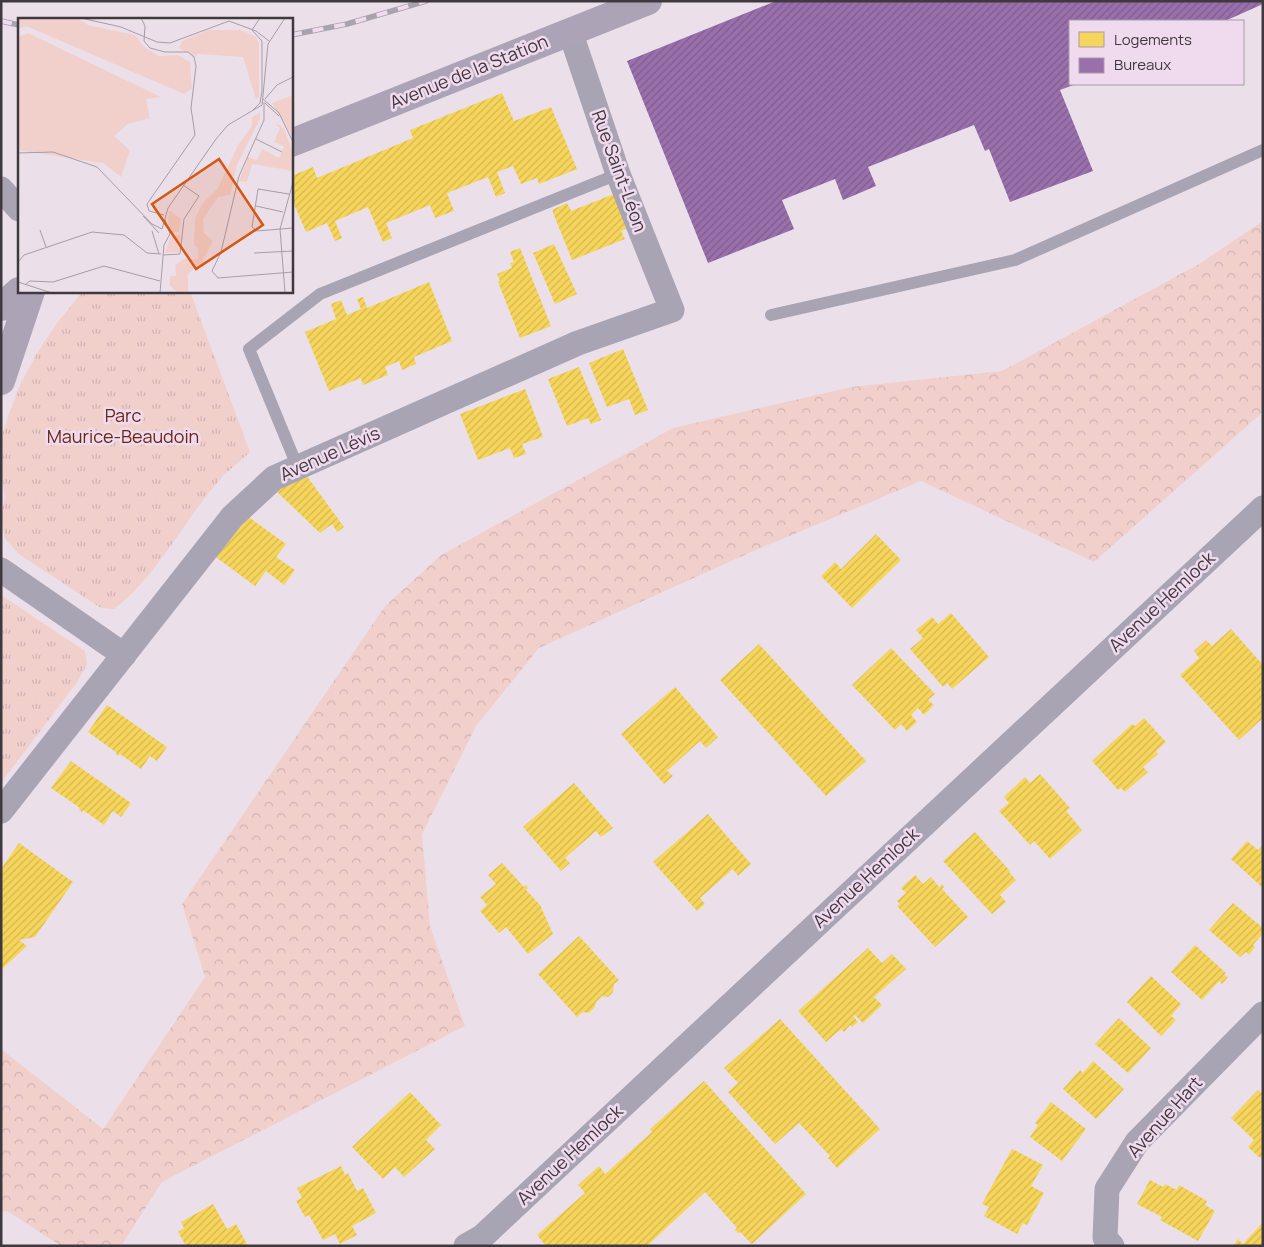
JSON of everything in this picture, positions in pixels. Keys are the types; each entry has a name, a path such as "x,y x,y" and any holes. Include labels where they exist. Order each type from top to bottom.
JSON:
{"main road":[{"name":"Avenue de la Station","path":"292,143 648,1"},
{"path":"1,307 18,292"},
{"path":"1,381 31,292"}],"street":[{"name":"Rue Saint-Léon","path":"570,31 618,174 672,310"},
{"path":"1,189 18,208"},
{"name":"Avenue Lévis","path":"1,811 232,517 274,478 578,343 672,310"},
{"name":"Avenue Hemlock","path":"466,1246 482,1237 1263,508"},
{"path":"1,570 124,655"},
{"name":"Avenue Hart","path":"1108,1242 1107,1189 1136,1142 1263,1014"}],"lane":[{"path":"771,315 1015,260 1263,150"},
{"path":"298,468 249,349 320,294 618,174"}],"green space":[{"path":"1263,221 1263,412 1094,562 921,481 749,553 539,648 476,726 422,834 430,926 465,1026 162,1182 121,1246 61,1246 7,1211 1,1212 1,1049 103,1129 205,977 182,904 385,606 441,555 673,428 851,387 1002,371 1199,264"},
{"name":"Parc Maurice-Beaudoin","path":"82,292 190,292 250,452 224,475 210,491 158,563 130,595 114,609 101,608 20,555 5,539 1,516 5,497 1,471 1,439 20,385 37,353 57,323"},
{"path":"1,595 85,651 87,664 78,681 1,783"}],"building: Logements":[{"path":"502,93 514,121 551,107 577,169 539,184 537,178 521,184 513,166 497,172 505,193 496,197 488,177 447,193 454,211 435,218 430,205 386,223 392,238 383,242 368,207 335,221 342,238 335,241 327,223 306,232 292,199 292,176 313,167 317,178 413,138 410,130"},
{"path":"614,194 628,228 621,231 625,239 572,260 552,210 567,203 571,211"},
{"path":"554,244 577,294 555,304 533,253"},
{"path":"520,248 551,326 520,338 498,282 500,281 497,274 512,268 510,263 514,262 510,252"},
{"path":"429,282 452,341 414,357 416,364 402,370 399,361 385,367 388,375 363,385 361,378 329,391 305,332 336,319 331,304 341,300 347,315 361,309 357,299 363,297 367,308"},
{"path":"623,349 648,410 635,415 629,399 607,407 589,363"},
{"path":"579,367 601,420 591,424 588,418 567,426 548,379"},
{"path":"525,389 543,437 522,444 526,454 514,458 510,448 478,460 460,414"},
{"path":"306,475 344,527 337,532 332,524 320,533 274,489"},
{"path":"243,513 286,544 276,557 295,570 284,585 266,571 255,586 213,555"},
{"path":"876,534 901,560 852,608 821,576 835,562 841,569"},
{"path":"951,613 989,657 952,689 947,683 943,687 910,649 923,638 916,630 932,617 938,624"},
{"path":"1231,629 1263,665 1263,718 1239,740 1180,675 1199,658 1194,651 1206,640 1212,646"},
{"path":"759,644 866,761 826,796 720,680"},
{"path":"891,648 935,694 928,700 934,705 924,715 918,708 911,715 917,722 907,731 901,724 895,730 852,685"},
{"path":"675,687 718,737 706,748 700,741 667,771 673,776 664,784 621,734"},
{"path":"107,705 167,747 157,761 150,756 141,769 120,754 118,756 117,753 88,732"},
{"path":"1144,718 1166,742 1156,751 1158,754 1143,767 1148,772 1125,792 1121,788 1118,790 1092,761 1132,724 1135,726"},
{"path":"71,761 131,803 121,817 113,811 104,825 83,810 82,812 79,810 80,808 51,788"},
{"path":"1040,774 1070,808 1066,811 1082,830 1050,859 1034,841 1030,845 999,811 1009,803 1004,797 1025,777 1030,783"},
{"path":"574,783 613,828 601,837 596,831 565,858 570,863 561,871 523,827"},
{"path":"708,814 751,864 738,876 733,869 700,898 705,904 697,911 653,862"},
{"path":"975,832 1016,880 1000,895 1006,902 992,914 943,861"},
{"path":"1247,841 1258,850 1263,845 1263,888 1231,859"},
{"path":"19,843 73,882 35,937 19,940 27,946 1,970 1,869"},
{"path":"502,863 524,887 526,885 528,888 526,890 540,905 553,934 528,954 506,927 499,933 480,911 487,905 480,897 496,884 488,875"},
{"path":"915,875 923,884 931,877 939,887 942,884 944,887 942,889 968,917 935,947 897,906 900,904 897,901 906,893 901,888"},
{"path":"1233,903 1263,928 1263,933 1253,945 1255,947 1249,955 1246,952 1240,957 1209,930"},
{"path":"579,936 619,980 614,984 613,992 608,997 602,996 589,1013 583,1012 577,1017 538,974"},
{"path":"1195,945 1228,977 1222,984 1219,981 1202,1000 1171,972"},
{"path":"868,948 882,963 892,954 906,969 874,997 882,1005 863,1023 855,1015 853,1016 858,1022 852,1027 850,1025 844,1032 841,1029 826,1042 798,1011"},
{"path":"1151,976 1181,1004 1171,1016 1176,1020 1161,1036 1127,1002"},
{"path":"1119,1018 1151,1048 1128,1073 1095,1044"},
{"path":"780,1019 880,1129 837,1168 828,1158 830,1156 799,1123 775,1144 728,1092 738,1083 724,1068"},
{"path":"1093,1061 1124,1089 1096,1119 1063,1089 1080,1070 1083,1073"},
{"path":"704,1081 806,1194 752,1244 740,1232 738,1233 735,1230 737,1228 705,1192 647,1246 546,1246 537,1235 585,1193 578,1185 599,1166 605,1174 652,1132 650,1129"},
{"path":"1258,1090 1263,1094 1263,1156 1260,1158 1248,1147 1254,1140 1231,1118"},
{"path":"410,1092 441,1125 426,1140 435,1149 404,1177 395,1167 383,1179 352,1147"},
{"path":"1051,1102 1086,1129 1062,1161 1030,1137 1038,1125 1035,1123"},
{"path":"1012,1149 1043,1165 1031,1186 1044,1193 1027,1225 1023,1223 1017,1234 984,1216 989,1207 982,1204"},
{"path":"341,1166 345,1175 348,1173 357,1191 363,1188 376,1213 352,1226 357,1235 340,1244 335,1234 323,1240 309,1215 305,1217 296,1201 302,1198 297,1188"},
{"path":"1150,1180 1163,1187 1165,1184 1177,1190 1179,1185 1207,1201 1205,1205 1215,1211 1198,1241 1160,1220 1162,1217 1137,1204"},
{"path":"213,1204 227,1229 236,1224 248,1246 186,1246 178,1232 184,1228 181,1222"},
{"path":"1263,1222 1263,1246 1233,1246 1238,1239 1243,1244"}],"building: Bureaux":[{"path":"776,1 1263,1 1263,4 1227,20 1069,20 1069,85 1073,85 1060,90 1093,171 1010,202 989,149 985,151 974,125 868,167 876,186 843,200 835,179 782,200 794,229 708,263 627,61"}],"railway":[{"path":"292,35 347,24 426,1"},
{"path":"1,21 18,25"}]}
